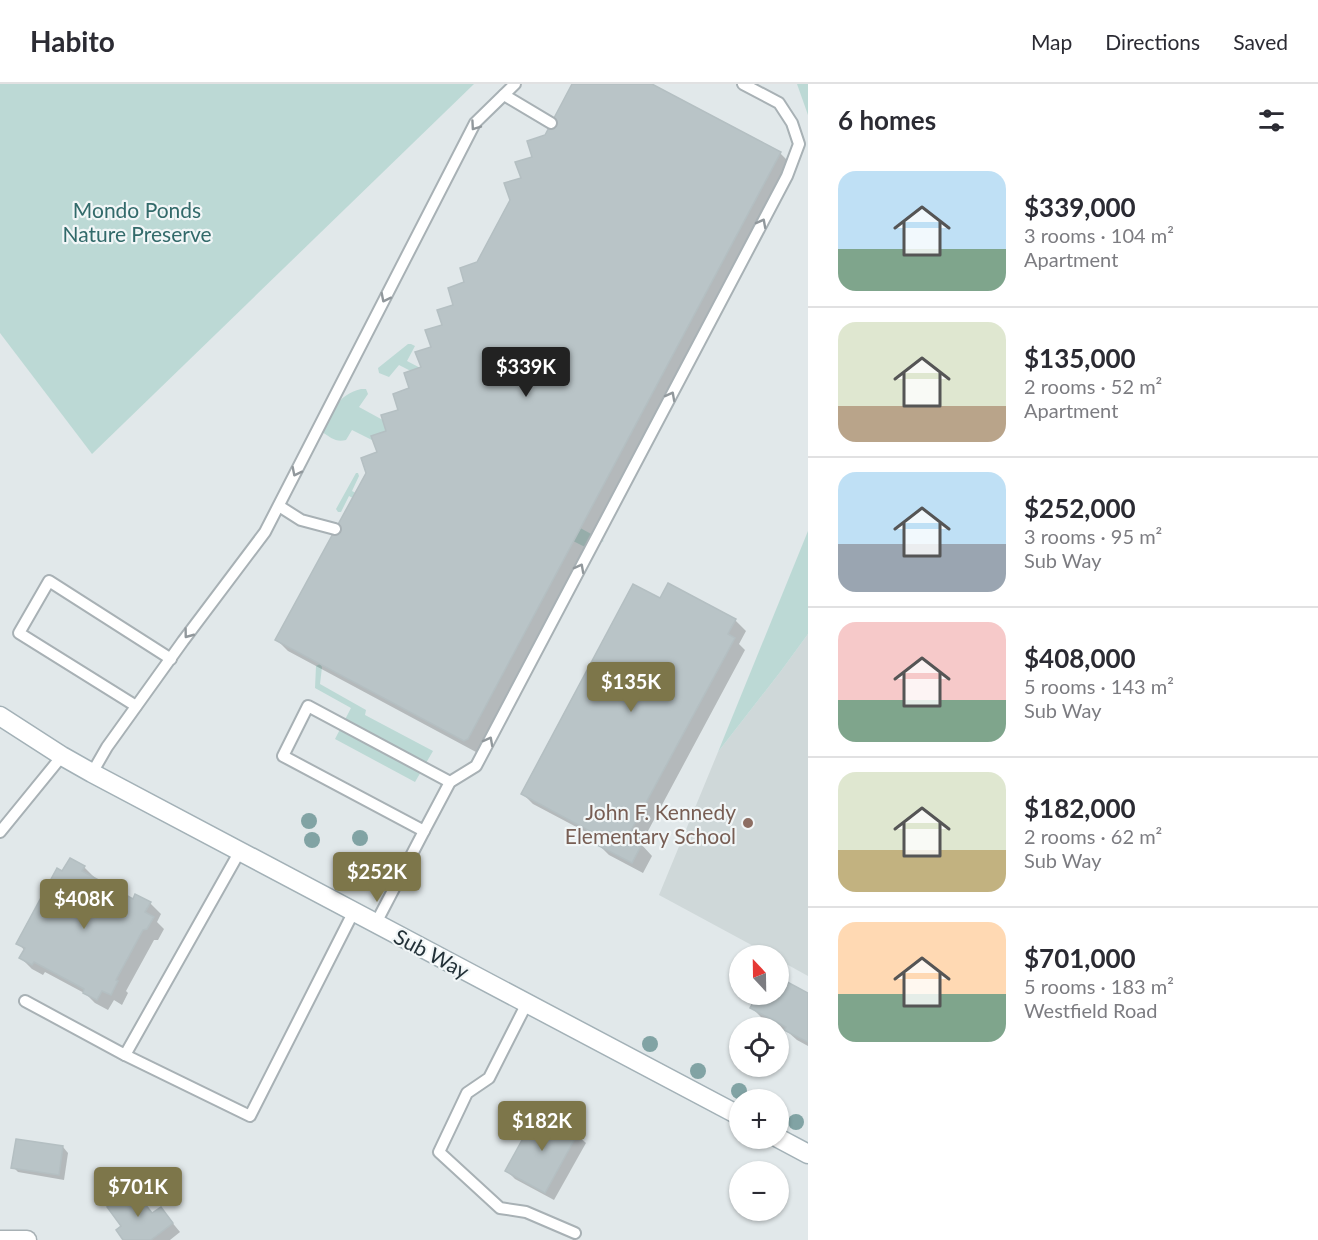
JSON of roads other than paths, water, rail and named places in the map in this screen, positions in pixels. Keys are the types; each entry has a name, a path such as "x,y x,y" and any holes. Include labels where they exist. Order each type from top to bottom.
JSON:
{"main road":[{"name":"Sub Way","path":"0,716 92,773 729,1110"},
{"path":"789,1144 808,1154"},
{"path":"0,1240 27,1240"}],"lane":[{"path":"92,773 136,706 265,532 475,123 515,84"},
{"path":"376,923 450,782 476,766 787,176 799,144 792,123 779,103 743,84"},
{"path":"504,95 551,123"},
{"path":"279,506 301,520 335,529"},
{"path":"136,706 19,633 49,581 171,659"},
{"path":"424,831 283,756 309,705 450,782"},
{"path":"0,832 62,756"},
{"path":"125,1055 240,851"},
{"path":"25,1001 125,1055 250,1116 354,911"},
{"path":"527,1003 489,1078 467,1093 439,1152 500,1208 526,1212 575,1233"}],"place":[{"name":"John F. Kennedy Elementary School","path":"748,823"}],"park label":[{"name":"Mondo Ponds Nature Preserve","path":"137,221"}]}
